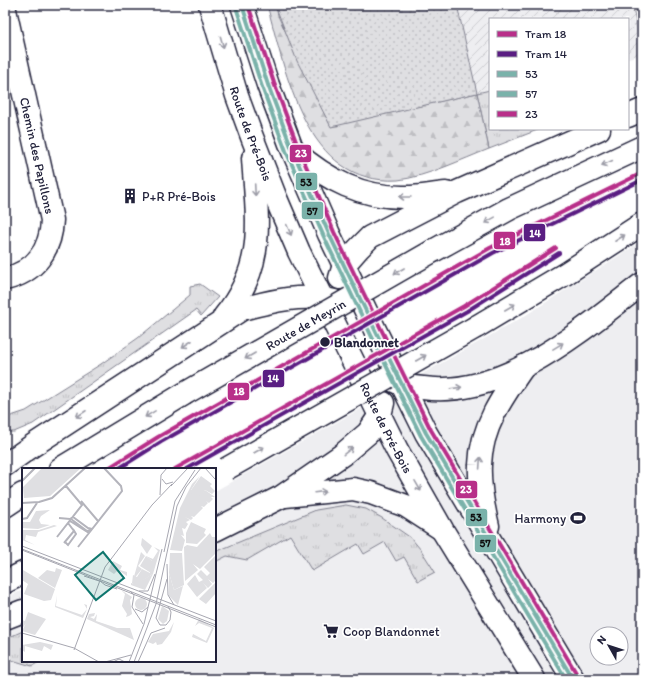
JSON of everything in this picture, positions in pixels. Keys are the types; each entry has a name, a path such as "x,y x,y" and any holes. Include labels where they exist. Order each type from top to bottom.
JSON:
{"main road":[{"name":"Route de Pré-Bois","path":"210,5 237,96 284,218 299,252 328,299 343,341 398,450 443,531 534,679"},
{"path":"242,5 268,85 292,150 344,265 380,339 395,382 573,679"},
{"name":"Chemin des Papillons","path":"5,10 52,220 50,240 43,254 34,265 20,274 5,279"},
{"path":"629,116 642,110"},
{"path":"328,299 338,283 344,265 370,238 457,192 597,130"},
{"path":"219,323 242,293 253,264 257,232 252,137"},
{"name":"Route de Meyrin","path":"62,468 184,394 433,251 509,209 642,147"},
{"path":"292,150 329,178 370,194 407,197 457,192"},
{"path":"220,472 476,327 565,274 642,224"},
{"path":"343,341 356,359 368,370 395,382 434,390 454,389 502,376 525,366 574,336 642,284"},
{"path":"5,465 242,309 276,300 328,299 349,308 365,318 380,339"},
{"path":"491,542 482,501 480,465 482,445 494,412 503,396 525,366"},
{"path":"216,530 281,497 356,445 368,433 380,414 385,397 395,382"},
{"path":"281,497 346,489 371,492 406,506 443,531"},
{"path":"5,506 22,495"},
{"path":"5,582 22,574"},
{"path":"5,618 22,611"}],"shaded area":[{"path":"457,5 632,5 642,47 642,55 629,58 629,18 489,18 489,90 477,93"},
{"path":"642,241 642,679 5,679 5,598 22,590 22,662 216,662 216,490 523,317"}],"green space":[{"path":"267,5 275,5 279,18 331,126 477,93 489,149 432,172 398,180 366,177 341,165 321,145 305,120 292,91 282,61"},
{"path":"275,5 457,5 477,93 331,127 297,61"},
{"path":"632,5 642,5 642,47"},
{"path":"489,90 489,130 537,130 489,149 477,93"},
{"path":"200,284 218,297 201,316 196,310 33,424 14,432 5,432 5,418 26,411 101,364 138,338 190,295 190,286"},
{"path":"346,505 366,509 411,538 421,550 435,572 418,581 404,557 396,561 385,542 364,554 358,544 312,571 290,535 247,560 227,556 216,562 216,552 316,510"},
{"path":"22,631 22,662 39,662 32,666 5,658 5,639"}],"tram line":[{"name":"18","path":"109,468 158,437 490,248 642,173"},
{"name":"14","path":"120,468 161,442 493,253 642,180"},
{"name":"18","path":"177,468 464,306 556,248"},
{"name":"14","path":"189,468 467,311 559,253"}],"transit line":[{"name":"53","path":"242,5 268,85 292,149 329,234 376,332 426,433 573,679"},
{"name":"23","path":"248,5 274,83 298,147 334,232 381,329 431,430 578,676"},
{"name":"57","path":"236,7 262,87 286,151 324,237 371,335 421,436 566,679"}],"place":[{"name":"P+R Pré-Bois","path":"130,196"},
{"name":"Blandonnet","path":"325,342"},
{"name":"Harmony","path":"578,518"},
{"name":"Coop Blandonnet","path":"331,631"}]}
